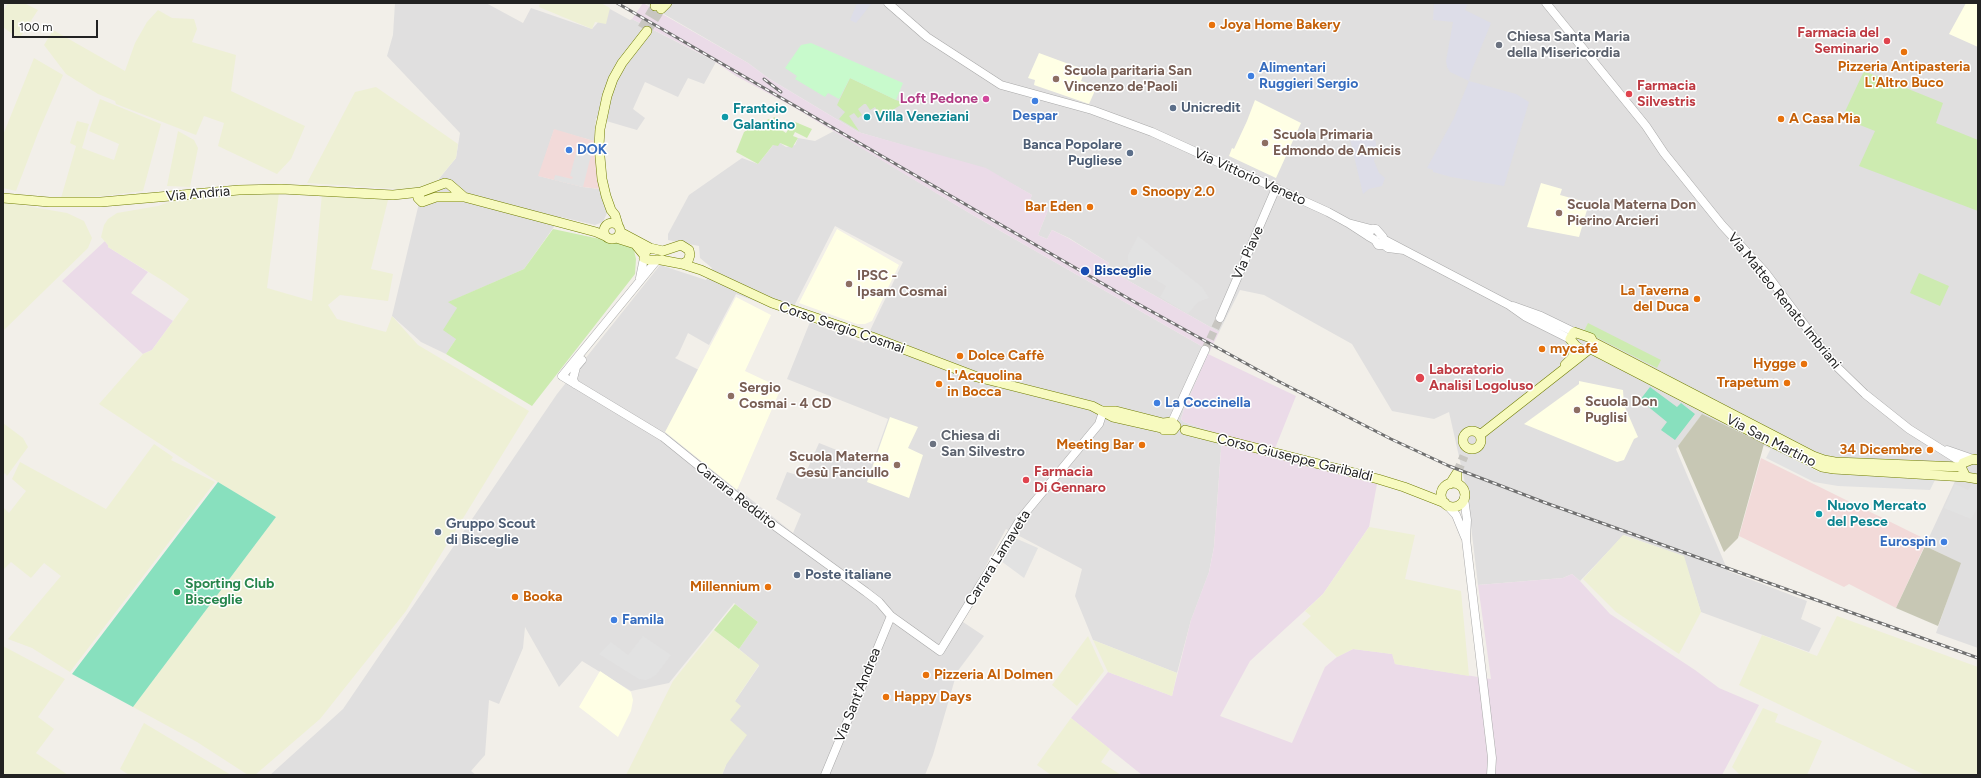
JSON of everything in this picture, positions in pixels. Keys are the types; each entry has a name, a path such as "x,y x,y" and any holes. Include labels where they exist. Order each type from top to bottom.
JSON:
{"main road":[{"path":"618,232 615,215 611,210 602,179 599,146 600,129 607,96 613,79 644,29"},
{"path":"421,198 443,184 449,183 464,197"},
{"path":"449,198 453,194 453,188"},
{"name":"Via Andria","path":"3,198 49,202 95,203 239,190 281,189 421,198"},
{"path":"421,198 464,197 603,230 609,239 618,232"},
{"path":"603,230 611,210"},
{"path":"603,230 613,223 618,232 646,254"},
{"name":"Corso Sergio Cosmai","path":"701,270 690,256 689,250 681,245 646,254 649,260 682,264 701,270 772,303 986,379"},
{"path":"682,264 688,261 690,256"},
{"path":"1477,433 1482,440 1480,446 1468,448 1463,439 1465,434 1477,433 1590,348 1591,338 1585,335 1573,339"},
{"path":"1573,339 1590,348"},
{"path":"1477,433 1570,361 1575,351 1573,339"},
{"name":"Via San Martino","path":"1590,348 1813,456 1835,462 1943,467 1962,465"},
{"name":"Via San Martino","path":"1590,348 1822,467 1978,479"},
{"name":"Corso Giuseppe Garibaldi","path":"986,379 1092,406 1103,412 1116,410 1185,430 1404,486 1431,490 1450,485"},
{"path":"1966,477 1962,465 1976,459"},
{"path":"1450,485 1464,491 1464,498 1457,505 1446,504 1441,494 1450,485"},
{"name":"Corso Giuseppe Garibaldi","path":"1404,486 1446,504"}],"street":[{"name":"Via Vittorio Veneto","path":"888,3 927,37 1001,85 1092,110 1152,132 1370,232 1378,245 1385,243 1388,248 1404,250 1509,305 1527,310 1573,339"},
{"name":"Via Matteo Renato Imbriani","path":"1546,3 1646,126 1664,153 1722,225 1765,272 1833,363 1865,394 1909,429 1938,447"},
{"name":"Via Piave","path":"1220,318 1276,188"},
{"path":"640,279 646,254"},
{"path":"575,384 573,379 576,367 596,342 599,332 640,279 657,260"},
{"name":"Carrara Reddito","path":"599,332 562,376 663,438 784,534 879,602 891,616 940,651"},
{"path":"1169,425 1205,350"},
{"name":"Carrara Lamaveta","path":"940,651 1020,518 1099,424 1103,412"},
{"path":"1938,447 1962,465"},
{"path":"1938,447 1976,459"},
{"path":"1943,467 1949,456"},
{"path":"1464,498 1467,520 1466,539 1492,758 1491,775"},
{"path":"1446,504 1456,515 1466,539"},
{"name":"Via Sant'Andrea","path":"825,775 891,616"}],"shaded area":[{"path":"8,3 24,3 38,10 19,39 3,27 3,12"},
{"path":"395,3 486,3 523,23 531,8 592,29 610,9 716,62 704,84 688,78 678,97 645,82 633,109 645,118 637,130 596,118 594,141 554,130 539,176 583,187 600,189 607,213 603,222 595,225 561,217 524,269 449,302 457,308 456,339 446,354 421,342 392,316 419,203 456,158 460,133 387,56 393,35"},
{"path":"540,3 601,3 610,8 606,24 595,22 592,29 539,7"},
{"path":"643,3 748,63 768,78 858,132 986,168 1032,195 1030,200 1048,210 1038,235 1047,239 1052,230 1068,238 1109,263 1106,268 1219,332 1210,351 971,214 790,105 736,76 711,59 632,19"},
{"path":"645,3 1978,3 1978,648 1936,633 1960,563 1925,546 1956,479 1820,471 1700,417 1676,449 1728,571 1807,601 1801,619 1821,628 1809,652 1701,612 1683,556 1624,535 1580,581 1572,574 1563,578 1478,585 1467,492 1449,412 1434,419 1392,411 1352,344 1264,295 1240,290 1219,332 1106,268 1109,263 1069,238 1052,230 1047,239 1038,235 1048,210 1030,199 1032,195 985,169 858,132 768,78 748,63"},
{"path":"857,3 872,3 856,23 850,20"},
{"path":"1434,3 1468,3 1465,10 1491,23 1471,72 1469,81 1450,72 1447,67 1446,61 1453,22 1433,20"},
{"path":"1966,3 1978,3 1978,47 1949,34"},
{"path":"158,10 172,18 194,19 197,29 192,42 236,55 231,91 305,126 291,159 277,174 218,146 224,123 204,116 196,135 116,104 115,101 98,94 66,74 44,45 53,30 125,71 135,43 147,22"},
{"name":"Scuola paritaria San Vincenzo de'Paoli","path":"1039,53 1085,70 1081,81 1097,86 1089,104 1034,85 1035,80 1028,78"},
{"path":"34,58 63,75 38,133 16,191 3,188 3,135"},
{"path":"1469,81 1516,94 1529,102 1504,186 1451,177 1433,172 1433,170 1427,168 1454,118"},
{"path":"376,87 458,144 456,158 436,182 414,190 307,183 355,92"},
{"path":"100,99 161,124 143,191 103,196 61,198 76,146 70,143 77,121 89,124 82,148 114,160 119,144 89,131"},
{"name":"Scuola Primaria Edmondo de Amicis","path":"1255,100 1301,123 1276,178 1229,156 1232,148 1234,149 1247,121"},
{"path":"554,129 594,141 600,189 583,187 538,176"},
{"path":"178,131 194,140 198,148 190,187 167,186"},
{"path":"834,131 971,214 1210,351 1181,419 1184,422 1222,435 1214,547 1209,572 1191,620 1177,673 1093,640 1075,596 1082,569 1006,529 957,618 984,636 957,672 933,755 925,775 722,775 726,765 730,720 735,701 759,666 739,649 758,622 734,603 669,683 631,691 582,661 559,687 525,627 523,648 499,704 489,700 485,755 471,771 476,775 270,775 343,709 557,394 660,265 706,280 712,268 700,258 699,246 668,240 668,234 689,195 742,158 758,164 774,144 780,143 786,147 795,145 798,138 815,141","holes":["835,226 903,262 864,343 810,322 787,379 888,419 872,464 819,443 804,477 787,472 776,499 801,514 793,533 667,432 701,371 675,358 678,355 688,333 709,345 736,294 790,314"]},
{"path":"1358,132 1372,137 1376,142 1374,161 1379,173 1385,178 1382,186 1369,189 1363,194 1350,139"},
{"path":"584,144 593,147 583,187 554,180 555,175 572,179 573,177 570,176 578,145 583,146"},
{"name":"Scuola Materna Don Pierino Arcieri","path":"1541,183 1562,189 1560,195 1589,203 1579,237 1527,227"},
{"path":"279,193 267,288 312,301 322,194 388,200 371,269 393,274 388,301 340,295 328,305 337,319 386,332 392,316 418,345 529,411 406,611 320,719 255,775 248,775 197,742 133,707 276,517 218,482 99,404 143,354 152,350 189,299 165,282 108,247 101,237 104,225 108,219 117,213 158,206 172,201 186,199 240,194"},
{"path":"3,202 67,213 84,221 92,238 88,248 3,331"},
{"name":"IPSC - Ipsam Cosmai","path":"837,229 899,265 872,321 865,324 857,324 799,303"},
{"path":"1138,236 1202,287 1209,298 1198,302 1188,314 1160,297 1166,286 1128,263 1128,255"},
{"path":"105,241 108,247 148,272 131,293 173,321 152,350 143,354 62,281"},
{"name":"Sergio Cosmai - 4 CD","path":"736,297 771,315 745,371 781,388 737,490 665,432"},
{"path":"1208,354 1296,396 1272,456 1377,484 1369,527 1323,594 1250,661 1220,716 1292,743 1325,667 1337,657 1353,649 1393,654 1395,664 1491,679 1478,585 1563,578 1572,574 1610,614 1695,670 1719,688 1759,705 1722,775 1142,775 1071,718 1108,672 1172,696 1191,620 1209,572 1214,547 1222,435 1184,422 1181,419"},
{"path":"1579,381 1623,390 1624,405 1638,437 1634,439 1624,460 1617,462 1524,424 1579,384"},
{"path":"1702,414 1764,444 1738,538 1724,552 1678,446"},
{"name":"Scuola Materna Gesù Fanciullo","path":"890,417 918,427 908,448 923,455 909,498 867,482"},
{"path":"3,423 23,438 28,447 7,476 5,473 3,476"},
{"path":"154,444 173,457 171,460 215,482 70,672 32,648 8,639 61,576 44,563 31,578 11,562 3,570 3,507 9,513 26,491 12,479 20,462 106,509"},
{"path":"1771,448 1819,472 1935,480 1930,490 1838,486 1814,482 1766,458"},
{"path":"1761,458 1921,537 1919,544 1924,547 1896,608 1849,584 1844,587 1739,536"},
{"path":"1973,482 1978,482 1978,507 1971,519 1944,508 1955,484 1968,490"},
{"path":"1369,527 1415,535 1405,579 1461,591 1469,676 1395,664 1392,654 1353,649 1337,657 1302,624 1311,616 1305,611 1323,594"},
{"path":"1623,535 1684,556 1701,612 1679,654 1616,612 1583,579"},
{"path":"1015,538 1038,548 1024,578 1001,561"},
{"path":"1925,546 1961,563 1938,626 1896,608"},
{"path":"1837,616 1978,667 1978,775 1925,775 1739,685 1762,635 1817,656"},
{"path":"714,630 759,665 735,701 741,706 730,720 747,735 726,765 722,775 626,775 673,681"},
{"path":"643,636 671,655 656,675 651,678 646,680 639,679 599,654 611,642 628,655"},
{"path":"1088,636 1104,671 1077,706 1052,685"},
{"path":"1093,640 1177,673 1172,696 1108,672"},
{"path":"3,646 65,679 38,717 54,729 36,753 68,775 3,775"},
{"path":"600,671 631,692 633,700 631,711 618,737 579,707"},
{"path":"1763,708 1778,714 1775,722 1822,741 1807,775 1740,775 1732,767"},
{"path":"1071,718 1110,749 1101,762 1121,775 1051,775 1037,765"},
{"path":"144,723 231,775 129,775 120,769"}],"green space":[{"path":"811,43 903,83 896,100 850,78 839,99 828,93 825,97 795,79 797,76 785,68 801,45"},
{"path":"1864,71 1943,103 1936,123 1978,140 1978,211 1859,166 1875,131 1842,118"},
{"path":"850,78 904,103 881,117 875,107 870,110 866,104 864,104 858,109 862,115 858,118 854,113 849,116 859,131 839,119 845,112 837,105"},
{"path":"774,117 783,123 780,129 786,133 793,121 812,129 807,138 795,132 793,136 798,138 792,148 780,143 778,146 773,145 758,164 736,152 744,132 758,123 764,125 768,119 772,120"},
{"path":"553,229 633,246 636,259 635,274 532,406 446,354 456,339 443,330 457,308 448,302 524,269"},
{"path":"1919,273 1949,286 1940,306 1910,293"},
{"path":"1588,323 1661,360 1657,368 1584,331"},
{"path":"1650,387 1677,407 1681,403 1695,414 1675,440 1661,430 1667,422 1640,400"},
{"name":"Sporting Club Bisceglie","path":"218,482 276,517 133,707 72,674"},
{"path":"735,604 758,622 739,649 714,630"}],"tunnel":[{"path":"642,28 655,6"},
{"path":"647,31 661,9"},
{"path":"1205,350 1220,318"},
{"path":"1457,473 1464,456"}],"railway":[{"path":"617,3 1131,300 1276,380 1391,439 1449,466 1546,503 1978,658"},
{"path":"764,79 781,92"}],"place":[{"name":"Joya Home Bakery","path":"1212,25"},
{"name":"Farmacia del Seminario","path":"1887,41"},
{"name":"Chiesa Santa Maria della Misericordia","path":"1499,45"},
{"name":"Pizzeria Antipasteria L'Altro Buco","path":"1904,52"},
{"name":"Alimentari Ruggieri Sergio","path":"1251,76"},
{"name":"Scuola paritaria San Vincenzo de'Paoli","path":"1056,79"},
{"name":"Farmacia Silvestris","path":"1629,94"},
{"name":"Loft Pedone","path":"986,99"},
{"name":"Despar","path":"1035,101"},
{"name":"Unicredit","path":"1173,108"},
{"name":"Frantoio Galantino","path":"725,117"},
{"name":"Villa Veneziani","path":"867,117"},
{"name":"A Casa Mia","path":"1781,119"},
{"name":"Scuola Primaria Edmondo de Amicis","path":"1265,143"},
{"name":"DOK","path":"569,150"},
{"name":"Banca Popolare Pugliese","path":"1130,153"},
{"name":"Snoopy 2.0","path":"1134,192"},
{"name":"Bar Eden","path":"1090,207"},
{"name":"Scuola Materna Don Pierino Arcieri","path":"1559,213"},
{"name":"Bisceglie","path":"1085,271"},
{"name":"IPSC - Ipsam Cosmai","path":"849,284"},
{"name":"La Taverna del Duca","path":"1697,299"},
{"name":"mycafé","path":"1542,349"},
{"name":"Dolce Caffè","path":"960,356"},
{"name":"Hygge","path":"1804,364"},
{"name":"Laboratorio Analisi Logoluso","path":"1420,378"},
{"name":"Trapetum","path":"1787,383"},
{"name":"L'Acquolina in Bocca","path":"939,384"},
{"name":"Sergio Cosmai - 4 CD","path":"731,396"},
{"name":"La Coccinella","path":"1157,403"},
{"name":"Scuola Don Puglisi","path":"1577,410"},
{"name":"Chiesa di San Silvestro","path":"933,444"},
{"name":"Meeting Bar","path":"1142,445"},
{"name":"34 Dicembre","path":"1930,450"},
{"name":"Scuola Materna Gesù Fanciullo","path":"897,465"},
{"name":"Farmacia Di Gennaro","path":"1026,480"},
{"name":"Nuovo Mercato del Pesce","path":"1819,514"},
{"name":"Gruppo Scout di Bisceglie","path":"438,532"},
{"name":"Eurospin","path":"1944,542"},
{"name":"Poste italiane","path":"797,575"},
{"name":"Millennium","path":"768,587"},
{"name":"Sporting Club Bisceglie","path":"177,592"},
{"name":"Booka","path":"515,597"},
{"name":"Famila","path":"614,620"},
{"name":"Pizzeria Al Dolmen","path":"926,675"},
{"name":"Happy Days","path":"886,697"}]}
